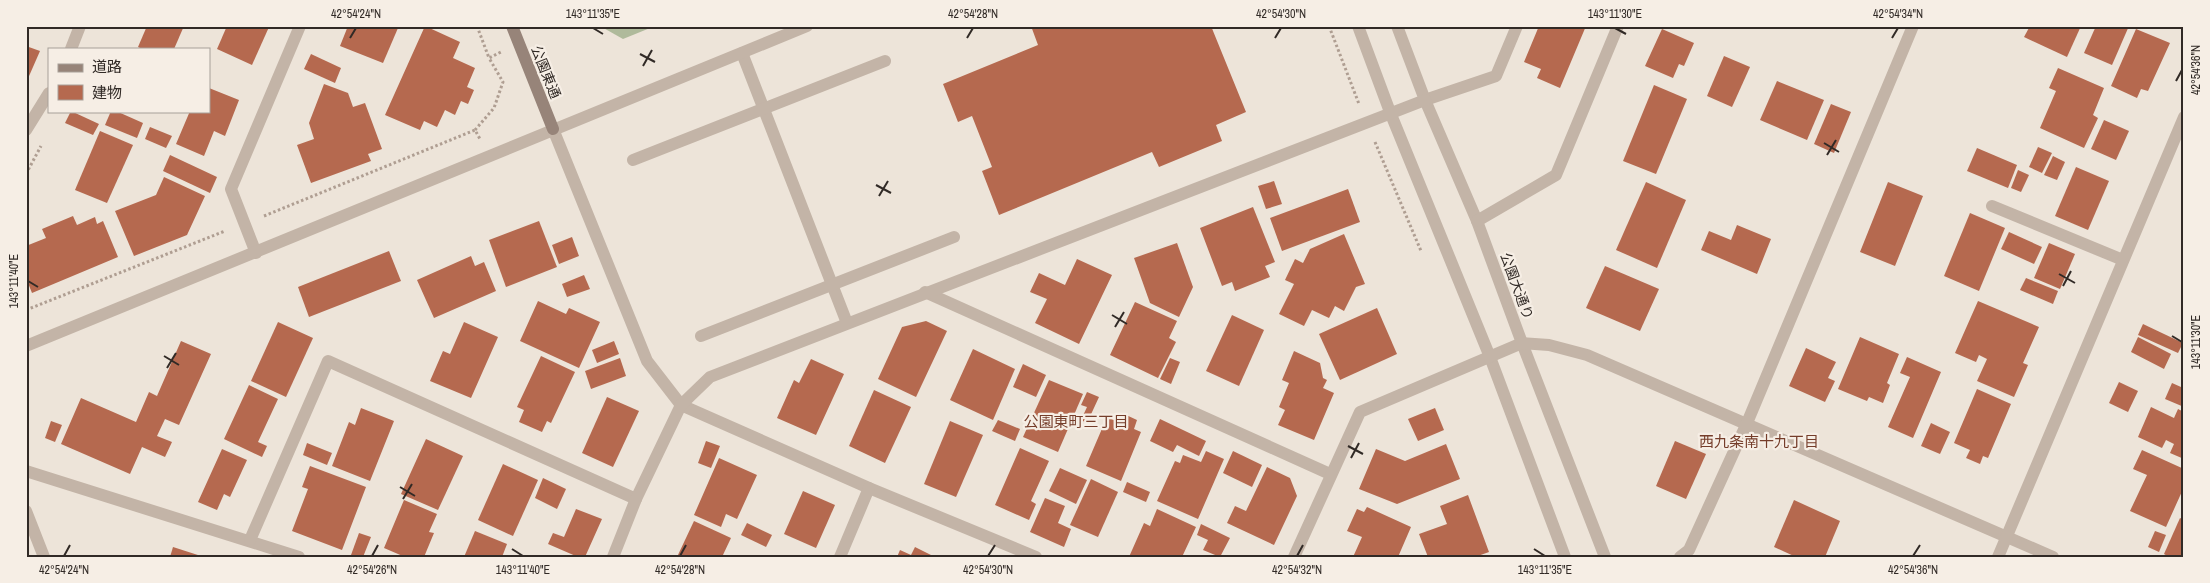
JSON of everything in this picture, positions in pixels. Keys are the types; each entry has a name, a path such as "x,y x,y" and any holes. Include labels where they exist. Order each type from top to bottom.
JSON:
{"street":[{"path":"71,48 80,26"},
{"path":"256,253 231,189 300,26"},
{"name":"公園東通","path":"512,26 553,129"},
{"path":"26,346 807,26"},
{"path":"1358,26 1390,112 1490,357 1565,557"},
{"name":"公園大通り","path":"1397,26 1425,100 1477,220 1522,344 1605,557"},
{"path":"613,557 636,499 680,405 710,376 1390,112 1496,76 1517,26"},
{"path":"1477,220 1556,175 1618,26"},
{"path":"1680,557 1689,550 1747,423 1913,26"},
{"path":"742,53 847,323"},
{"path":"633,160 885,61"},
{"path":"26,130 48,95"},
{"path":"1998,557 2184,117"},
{"path":"553,129 647,361 680,405 869,488 1036,557"},
{"path":"1992,206 2123,260"},
{"path":"702,336 954,237"},
{"path":"925,292 1330,474"},
{"path":"1294,557 1330,474 1360,412 1522,344 1550,345 1587,354 2053,557"},
{"path":"250,540 328,361 636,499"},
{"path":"26,471 299,557"},
{"path":"840,557 869,488"},
{"path":"26,511 44,557"}],"path":[{"path":"475,130 494,108 503,82 489,58 477,26"},
{"path":"1329,26 1366,122 1424,257"},
{"path":"489,58 519,44"}],"green space":[{"path":"600,26 655,26 623,39"}],"building":[{"path":"147,26 184,26 174,48 138,47"},
{"path":"227,26 269,27 252,65 217,49"},
{"path":"348,26 398,28 383,63 340,46"},
{"path":"425,26 460,42 453,58 475,68 467,87 474,90 468,104 461,101 455,115 445,110 437,127 424,121 420,130 385,115"},
{"path":"1031,26 1211,26 1246,112 1216,125 1222,141 1159,167 1152,152 999,215 982,171 992,167 972,116 958,122 943,84 1038,45"},
{"path":"1539,26 1586,26 1560,88 1537,78 1541,69 1524,62"},
{"path":"2030,26 2081,26 2067,57 2024,37"},
{"path":"2096,26 2129,26 2112,65 2084,53"},
{"path":"1662,29 1694,43 1684,66 1679,64 1673,78 1645,66"},
{"path":"2136,29 2170,43 2148,91 2141,89 2137,98 2111,86"},
{"path":"26,46 40,51 26,83"},
{"path":"311,54 341,68 335,83 304,69"},
{"path":"1724,56 1750,67 1732,107 1707,96"},
{"path":"2058,68 2104,88 2093,115 2098,118 2084,148 2040,128 2056,91 2049,88"},
{"path":"1777,81 1824,100 1807,140 1760,120"},
{"path":"324,84 348,93 353,107 365,103 382,149 368,154 371,161 311,183 297,145 314,139 309,123"},
{"path":"1654,85 1687,99 1656,174 1623,161"},
{"path":"210,88 239,100 225,136 214,131 204,156 176,144 190,112 210,112"},
{"path":"1831,104 1851,112 1834,153 1814,144"},
{"path":"70,112 73,112 99,124 93,135 65,123"},
{"path":"111,112 118,112 143,123 137,138 105,125"},
{"path":"2104,120 2129,131 2116,160 2091,149"},
{"path":"150,127 172,136 166,148 145,139"},
{"path":"100,131 133,145 107,203 75,190"},
{"path":"2038,147 2052,153 2042,173 2029,167"},
{"path":"1977,148 2017,165 2008,188 1967,171"},
{"path":"170,155 217,177 210,193 163,171"},
{"path":"2053,156 2065,162 2057,180 2044,175"},
{"path":"2076,167 2109,181 2088,230 2055,216"},
{"path":"2018,170 2029,175 2021,192 2011,188"},
{"path":"164,177 205,196 187,235 134,256 115,211 156,195"},
{"path":"1274,181 1282,204 1266,209 1258,186"},
{"path":"1646,182 1686,200 1657,268 1616,250"},
{"path":"1888,182 1923,196 1895,266 1860,252"},
{"path":"1348,189 1360,222 1282,251 1270,218"},
{"path":"1253,207 1275,262 1265,266 1270,277 1235,291 1232,282 1222,286 1200,228"},
{"path":"1970,213 2005,228 1979,291 1944,276"},
{"path":"73,216 77,225 95,217 97,224 103,221 118,257 32,293 26,278 26,246 46,238 42,229"},
{"path":"539,221 557,267 506,287 489,240"},
{"path":"1737,225 1771,239 1757,274 1701,250 1709,231 1731,240"},
{"path":"2009,232 2042,247 2034,264 2001,249"},
{"path":"1344,234 1365,284 1356,287 1344,311 1335,306 1329,318 1312,310 1304,326 1279,314 1294,284 1285,280 1295,259 1303,263 1310,249"},
{"path":"572,237 579,256 559,264 552,245"},
{"path":"1177,243 1193,287 1179,317 1150,303 1134,258"},
{"path":"2049,243 2075,254 2060,289 2034,278"},
{"path":"389,251 401,281 309,317 298,287"},
{"path":"471,256 475,266 484,262 496,291 434,318 417,280"},
{"path":"1077,259 1112,275 1079,344 1035,323 1047,299 1030,292 1039,273 1065,285"},
{"path":"1605,266 1659,289 1640,331 1586,308"},
{"path":"584,275 590,289 567,297 562,284"},
{"path":"2026,278 2058,291 2053,304 2020,290"},
{"path":"538,301 566,314 569,308 600,322 579,368 520,341"},
{"path":"1978,301 2039,327 2023,363 2028,365 2014,397 1977,381 1987,359 1979,355 1976,362 1955,353"},
{"path":"1135,302 1177,321 1169,338 1176,342 1158,378 1110,355"},
{"path":"1377,308 1397,354 1340,380 1319,334"},
{"path":"1232,315 1264,330 1239,386 1206,371"},
{"path":"926,321 947,331 916,397 878,379 902,327"},
{"path":"278,322 313,338 286,397 251,381"},
{"path":"464,322 498,337 471,398 430,381 443,351 450,354"},
{"path":"2143,324 2183,343 2178,353 2138,335"},
{"path":"1860,337 1899,354 1887,383 1890,385 1883,403 1869,397 1867,401 1838,389"},
{"path":"2138,337 2171,354 2164,369 2131,352"},
{"path":"181,341 211,354 179,425 165,419 157,436 172,442 165,457 142,447 130,474 61,444 81,398 136,422 149,392 157,396"},
{"path":"614,341 619,354 597,363 592,350"},
{"path":"1806,348 1836,362 1828,378 1835,381 1825,402 1789,386"},
{"path":"973,349 1015,369 993,420 950,400"},
{"path":"1294,351 1320,363 1323,378 1327,380 1323,388 1334,393 1314,440 1278,425 1285,410 1279,407 1289,383 1282,380"},
{"path":"541,356 575,372 551,423 547,421 542,432 519,422 524,410 517,407"},
{"path":"1907,357 1941,372 1913,438 1888,427 1910,377 1900,373"},
{"path":"620,358 626,376 591,389 585,371"},
{"path":"1170,358 1180,362 1171,384 1160,379"},
{"path":"811,359 844,374 816,435 777,418 794,380 799,383"},
{"path":"1023,364 1046,375 1036,397 1013,387"},
{"path":"1049,380 1083,394 1058,452 1023,437"},
{"path":"2184,381 2184,407 2165,399 2172,383 2181,387"},
{"path":"2119,382 2138,391 2128,412 2109,403"},
{"path":"249,385 278,399 258,442 267,446 262,457 224,439"},
{"path":"1977,389 2011,404 1988,458 1983,456 1980,464 1966,458 1970,450 1954,443"},
{"path":"874,390 911,407 885,463 849,446"},
{"path":"1087,392 1099,397 1087,423 1081,420 1087,407 1081,405"},
{"path":"607,397 639,411 613,467 582,453"},
{"path":"2151,407 2174,418 2178,409 2184,412 2184,459 2170,453 2174,444 2166,440 2162,448 2138,437"},
{"path":"361,408 394,421 370,481 332,466 349,422 355,425"},
{"path":"1435,408 1444,430 1418,441 1408,419"},
{"path":"1124,414 1137,420 1134,429 1141,432 1121,481 1086,466 1107,417 1120,423"},
{"path":"1160,419 1206,441 1199,456 1177,445 1173,452 1150,441"},
{"path":"998,420 1020,429 1015,441 992,431"},
{"path":"51,421 62,425 55,442 45,438"},
{"path":"950,421 983,435 956,497 924,484"},
{"path":"1931,423 1950,432 1940,454 1921,446"},
{"path":"426,439 463,456 438,510 401,494"},
{"path":"706,441 720,446 711,468 698,463"},
{"path":"1675,441 1706,454 1686,499 1656,486"},
{"path":"307,443 332,453 327,465 303,455"},
{"path":"1446,444 1460,479 1397,504 1359,489 1376,449 1405,461"},
{"path":"1020,448 1049,461 1031,501 1036,504 1029,520 995,505"},
{"path":"222,449 247,460 230,497 224,494 217,510 198,502"},
{"path":"2142,450 2184,469 2184,487 2166,527 2130,511 2147,475 2133,469"},
{"path":"1206,451 1224,459 1198,519 1157,501 1175,461 1180,463 1183,455 1201,462"},
{"path":"1233,451 1262,465 1252,487 1223,473"},
{"path":"719,458 757,475 737,519 726,514 721,527 694,515"},
{"path":"503,464 538,480 513,536 478,520"},
{"path":"310,466 366,487 342,550 292,531 308,489 302,487"},
{"path":"1267,467 1290,478 1297,496 1274,545 1227,523 1235,506 1246,511"},
{"path":"1060,468 1087,480 1076,504 1049,491"},
{"path":"543,478 566,489 557,509 535,498"},
{"path":"1091,479 1118,492 1098,537 1070,525"},
{"path":"1127,482 1150,492 1146,502 1123,492"},
{"path":"803,491 835,505 816,548 784,534"},
{"path":"1468,495 1489,552 1475,557 1428,557 1419,534 1447,524 1440,506"},
{"path":"1045,498 1065,506 1058,523 1071,529 1064,547 1030,532"},
{"path":"404,500 437,514 429,532 434,533 424,557 405,557 384,548"},
{"path":"1794,500 1840,521 1825,557 1796,557 1774,547"},
{"path":"1367,507 1411,527 1398,557 1353,557 1362,537 1347,531 1357,509 1364,512"},
{"path":"576,509 602,519 585,557 578,557 548,544 553,533 564,537"},
{"path":"1157,509 1196,527 1182,557 1129,557 1144,523 1150,526"},
{"path":"2180,518 2184,520 2184,557 2169,557 2164,554"},
{"path":"694,521 731,538 722,557 677,557"},
{"path":"747,523 772,535 766,547 741,535"},
{"path":"1201,524 1230,538 1220,557 1203,550 1208,540 1197,535"},
{"path":"475,531 507,544 502,557 464,557"},
{"path":"2155,531 2166,535 2159,552 2148,547"},
{"path":"359,533 371,537 363,557 351,555"},
{"path":"173,547 201,556 201,557 170,557"},
{"path":"915,547 935,557 897,557 900,550 911,555"}],"district":[{"name":"公園東町三丁目","path":"1076,421"},
{"name":"西九条南十九丁目","path":"1759,441"}]}
